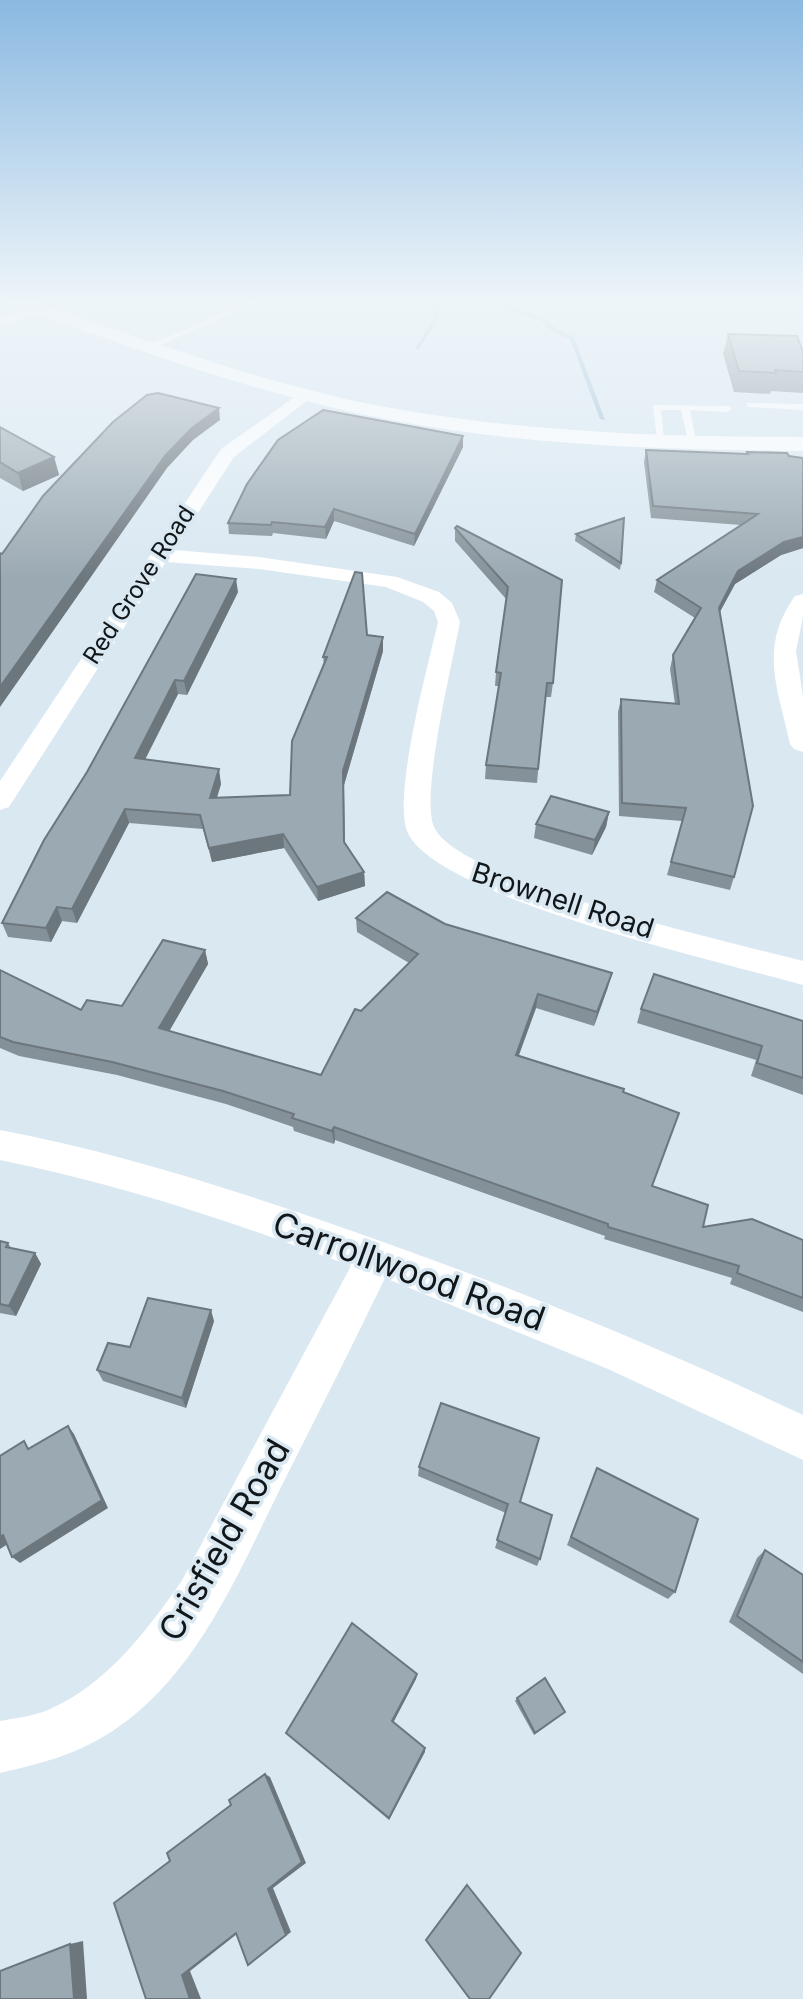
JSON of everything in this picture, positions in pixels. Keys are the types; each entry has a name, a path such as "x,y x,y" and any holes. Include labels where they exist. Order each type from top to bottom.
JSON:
{"street":[{"path":"306,394 391,414 465,424 692,441 803,444"},
{"name":"Red Grove Road","path":"0,801 227,453 306,394"},
{"name":"Brownell Road","path":"159,555 341,573 400,584 431,597 444,608 449,622 419,780 418,818 428,843 462,868 522,892 800,961"},
{"path":"803,601 788,621 782,645 803,744"},
{"name":"Carrollwood Road","path":"0,1145 148,1180 376,1257 615,1350 803,1438"},
{"name":"Crisfield Road","path":"0,1747 63,1733 101,1711 161,1652 192,1608 221,1557 376,1257"}],"lane":[{"path":"750,405 803,407"},
{"path":"660,439 656,407 728,409"},
{"path":"685,408 692,441"}],"building":[{"path":"159,393 219,408 192,428 165,456 0,687 0,553 43,496 113,422 147,395"},
{"path":"323,410 463,436 415,534 334,509 325,527 272,522 271,525 228,523 247,484 278,440"},
{"path":"0,427 54,457 18,473 0,462"},
{"path":"646,450 787,453 803,458 803,537 784,542 738,571 719,608 753,806 734,877 671,862 686,808 622,803 621,699 679,704 673,655 701,608 657,580 758,514 653,506"},
{"path":"624,518 621,563 576,534"},
{"path":"457,526 562,580 553,683 547,683 538,769 486,765 501,673 496,672 508,587 455,528"},
{"path":"355,572 362,573 367,635 383,637 343,771 344,842 364,872 317,887 283,834 209,848 200,815 125,809 72,909 57,907 46,928 2,923 44,840 87,772 196,574 236,579 184,681 175,680 135,758 219,769 210,798 290,795 292,741 327,657 323,657"},
{"path":"551,796 609,812 595,840 536,824"},
{"path":"387,892 445,924 612,973 597,1012 538,994 516,1055 624,1089 623,1092 679,1113 652,1186 708,1205 703,1227 752,1219 803,1240 803,1298 737,1273 739,1266 608,1227 608,1224 334,1127 332,1131 292,1118 294,1114 223,1091 0,1037 0,970 81,1010 87,1000 122,1006 163,940 205,950 159,1028 321,1075 355,1009 361,1011 418,954 356,918"},
{"path":"654,974 803,1021 803,1078 757,1063 762,1046 641,1009"},
{"path":"0,1241 8,1243 6,1247 35,1253 9,1306 0,1304"},
{"path":"148,1298 211,1310 182,1398 97,1370 108,1343 130,1347"},
{"path":"441,1403 539,1438 520,1502 552,1515 540,1559 497,1540 508,1504 419,1467"},
{"path":"68,1426 102,1500 12,1557 3,1535 0,1537 0,1456 24,1441 28,1449"},
{"path":"597,1468 698,1519 675,1592 571,1537"},
{"path":"765,1550 803,1575 803,1662 737,1616"},
{"path":"352,1623 417,1674 392,1721 425,1748 389,1818 286,1733"},
{"path":"545,1678 565,1712 535,1733 517,1698"},
{"path":"265,1774 302,1862 268,1889 286,1935 248,1965 236,1933 182,1975 190,1999 146,1999 114,1903 170,1861 167,1853 231,1805 229,1800"},
{"path":"467,1885 521,1953 489,1999 470,1999 426,1940"},
{"path":"70,1944 74,1999 0,1999 0,1971"}],"waterway":[{"path":"593,393 603,419"}]}
